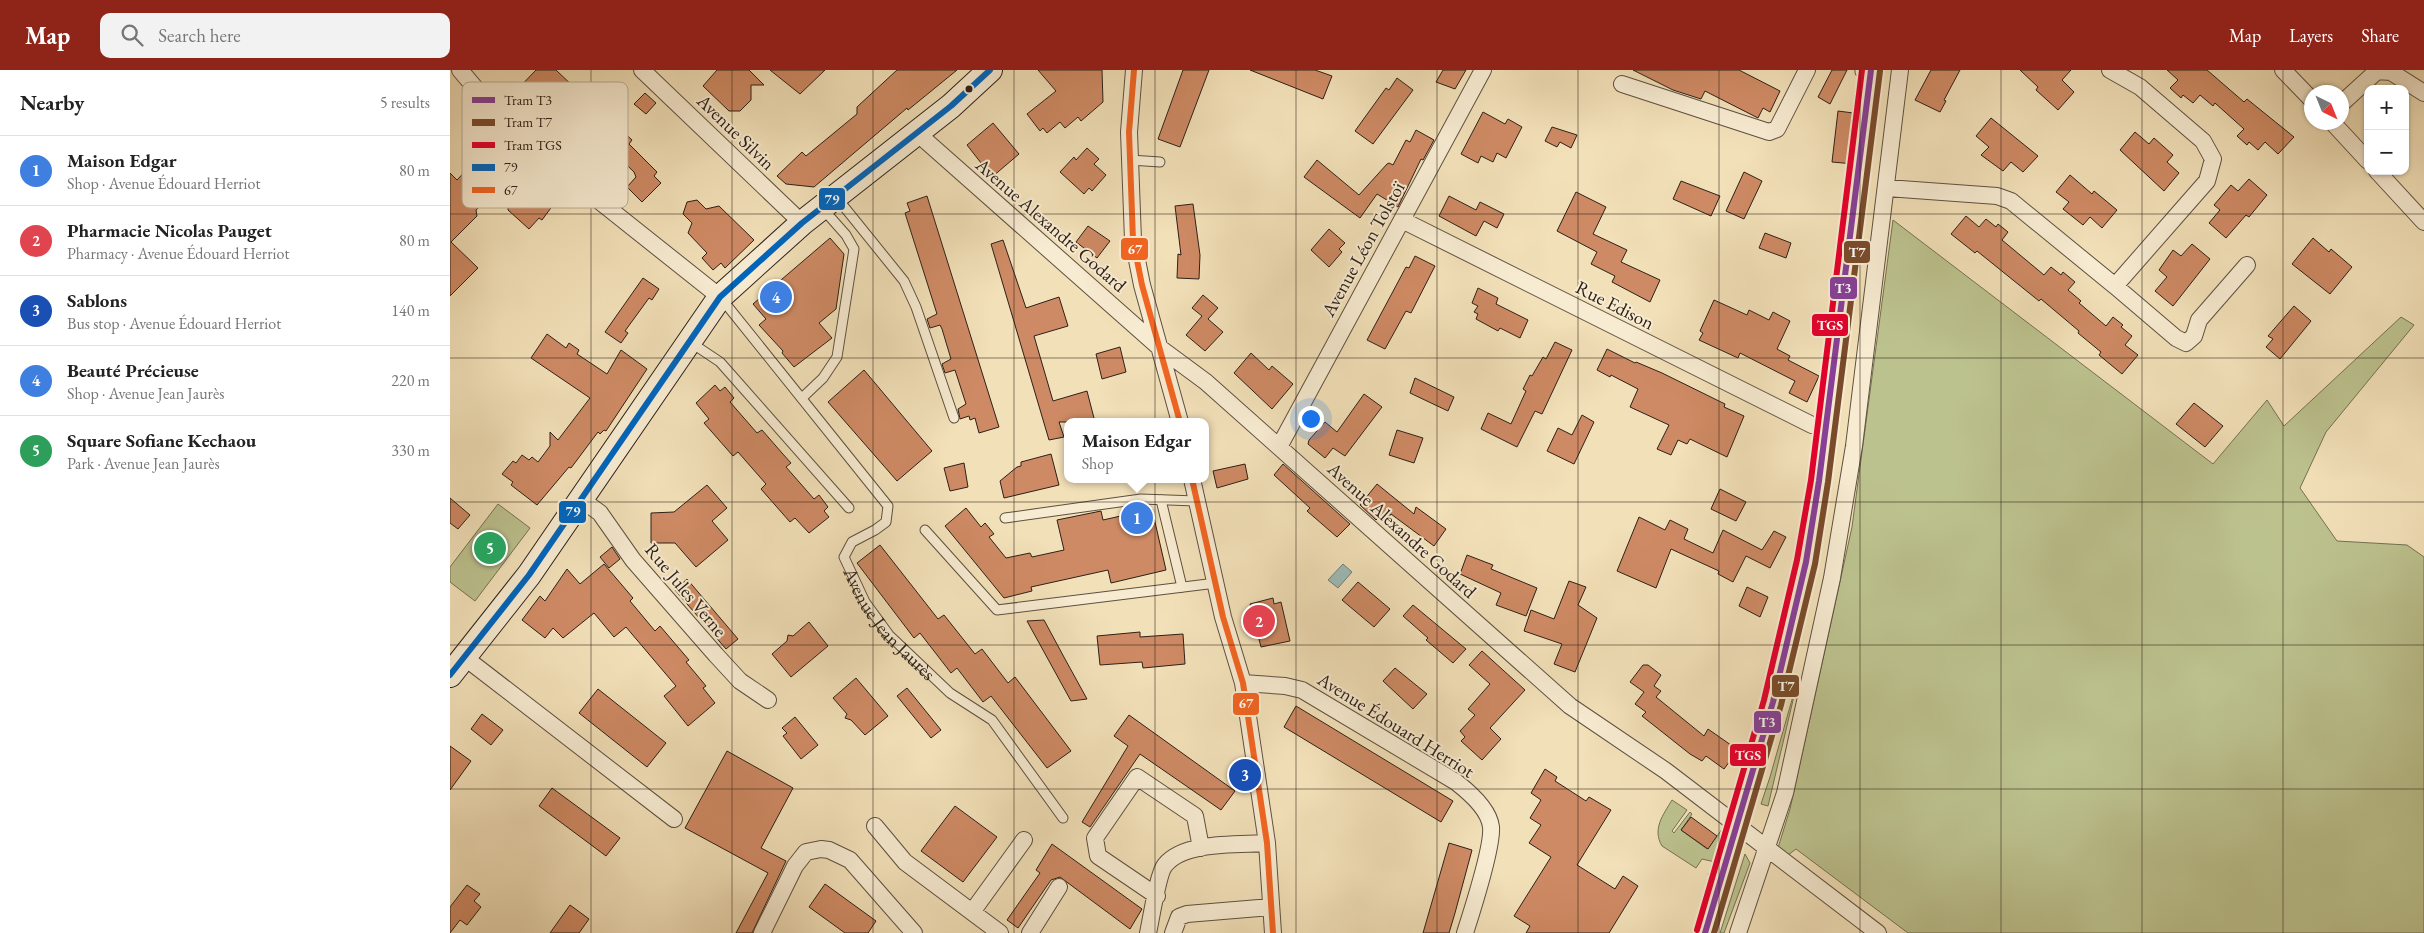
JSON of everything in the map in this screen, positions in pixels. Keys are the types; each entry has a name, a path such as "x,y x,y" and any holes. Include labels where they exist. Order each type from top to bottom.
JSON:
{"main road":[{"path":"457,666 529,575 720,297 802,223 917,133 990,70"}],"street":[{"path":"460,70 470,82"},
{"name":"Avenue Silvin","path":"642,70 802,223"},
{"path":"1134,70 1129,132 1133,240 1142,285 1179,418"},
{"name":"Avenue Léon Tolstoï","path":"1279,447 1483,70"},
{"path":"1622,84 1769,132 1777,129 1807,70"},
{"path":"1738,933 1785,792 1832,578 1854,446 1900,70"},
{"path":"2110,70 2140,86 2203,141 2213,159 2208,180 2115,286"},
{"path":"2283,70 2304,92"},
{"path":"2349,97 2377,71 2391,72 2424,93"},
{"path":"2339,130 2364,157"},
{"name":"Avenue Alexandre Godard","path":"917,133 1160,348 1206,382 1570,706 1666,771 1878,933"},
{"path":"2381,175 2424,222"},
{"path":"1887,188 1997,196 2011,201 2176,338 2186,342 2194,336 2199,320 2247,265"},
{"path":"608,208 720,297"},
{"name":"Rue Edison","path":"1402,220 1812,425"},
{"path":"1193,483 1216,583 1243,683 1267,843 1273,933"},
{"name":"Rue Jules Verne","path":"581,498 600,513 634,560 722,662 740,681 768,700"},
{"path":"457,666 674,820"},
{"name":"Avenue Édouard Herriot","path":"1243,683 1302,690 1456,782 1478,800 1491,826 1489,847 1465,933"},
{"path":"1157,896 1098,856 1096,838 1137,777 1195,816 1202,848"},
{"path":"875,826 905,862 1000,933"},
{"path":"972,912 1024,840"},
{"path":"1148,933 1163,866 1181,851 1267,843"},
{"path":"762,933 795,866 806,852 821,849 829,850 850,860 914,933"},
{"path":"1030,933 1059,887"},
{"path":"1173,933 1179,918 1187,914 1271,907"}],"lane":[{"path":"1130,160 1160,162"},
{"path":"802,398 823,378 837,357 854,249 828,202"},
{"path":"828,202 904,281 916,307 954,418"},
{"name":"Avenue Jean Jaurès","path":"720,297 888,506 886,522 876,530 852,542 844,558 865,602 889,635 950,693 992,720 1062,818"},
{"path":"690,341 720,362 849,508"},
{"path":"1005,518 1141,499 1196,501"},
{"path":"1161,500 1182,587"},
{"path":"925,530 997,610 1216,583"}],"green space":[{"path":"1893,220 2213,464 2267,400 2284,426 2401,317 2414,325 2326,432 2300,488 2337,541 2407,545 2424,557 2424,933 1908,933 1796,849 1788,855 1778,848 1790,809 1852,527"},
{"path":"498,504 530,528 475,601 450,582 450,567"},
{"path":"1799,675 1768,806 1761,804"},
{"path":"1672,800 1687,810 1672,831 1674,833 1690,812 1692,814 1681,830 1707,849 1723,828 1729,832 1700,933 1697,933 1714,879 1708,875 1715,862 1702,859 1696,868 1662,846 1659,840 1658,828"},
{"path":"1745,854 1750,863 1724,933 1720,933"}],"water":[{"path":"1343,564 1352,572 1338,588 1328,580"}],"building":[{"path":"536,70 556,70 569,82 524,82"},
{"path":"717,70 749,70 764,85 751,85 751,100 740,111 729,111 703,86"},
{"path":"770,70 825,70 800,94"},
{"path":"897,70 957,70 908,110 907,108 814,187 786,184 777,176 802,152 806,156 857,114 857,107"},
{"path":"1038,70 1102,70 1103,102 1081,121 1078,117 1065,128 1060,122 1047,133 1043,128 1040,131 1027,114 1056,91"},
{"path":"1183,70 1209,70 1180,147 1158,139"},
{"path":"1250,70 1315,70 1332,76 1323,99"},
{"path":"1443,70 1466,70 1455,89 1436,82"},
{"path":"1633,70 1739,70 1780,91 1770,112 1763,108 1758,118 1705,91 1701,99 1673,90"},
{"path":"1832,70 1847,70 1830,104 1818,97"},
{"path":"1931,70 1960,70 1944,100 1946,101 1940,112 1915,100"},
{"path":"2020,70 2071,70 2062,80 2074,92 2058,110 2036,90 2038,87"},
{"path":"2167,70 2207,70 2244,102 2247,99 2294,137 2278,154 2265,142 2258,150 2249,142 2247,145 2237,136 2244,129 2215,103 2213,106 2200,95 2193,103 2183,95 2181,98 2170,88 2178,80"},
{"path":"1397,78 1413,90 1373,144 1355,131 1386,88 1389,90"},
{"path":"645,93 656,103 646,114 634,104"},
{"path":"1838,111 1861,114 1854,164 1832,162"},
{"path":"1483,112 1505,124 1508,119 1522,127 1506,158 1497,153 1493,162 1481,156 1478,163 1461,154"},
{"path":"1991,118 2038,156 2023,172 2011,162 2003,171 1981,155 1989,147 1976,136"},
{"path":"993,123 1019,154 992,177 967,145"},
{"path":"1552,127 1577,135 1571,148 1560,142 1557,147 1545,141"},
{"path":"1416,130 1434,140 1423,160 1421,159 1398,207 1377,194 1360,218 1304,177 1317,160 1359,195 1387,164 1393,165 1406,140 1410,142"},
{"path":"2135,132 2149,144 2154,138 2173,155 2167,162 2179,173 2164,191 2120,150"},
{"path":"628,136 632,140 629,144 657,172 654,176 661,183 642,202 628,188 636,177 628,166"},
{"path":"1087,148 1099,159 1094,164 1106,175 1092,191 1089,188 1084,194 1060,172 1074,157 1076,160"},
{"path":"1744,172 1762,181 1744,219 1726,211"},
{"path":"450,173 457,180 462,175 462,208 478,208 476,210 477,216 451,242 478,268 450,296"},
{"path":"2070,175 2092,194 2094,191 2117,210 2102,228 2090,217 2083,225 2063,209 2069,202 2056,192"},
{"path":"2249,179 2267,195 2249,217 2246,215 2226,238 2209,223 2220,210 2214,205 2231,185 2238,191"},
{"path":"1681,181 1720,196 1711,216 1673,199"},
{"path":"1576,192 1606,207 1593,234 1627,250 1621,262 1660,280 1650,302 1612,282 1615,276 1591,264 1597,252 1557,231"},
{"path":"927,196 999,427 979,433 975,418 970,420 969,416 960,419 958,409 966,404 955,370 945,373 942,364 951,359 942,329 940,325 930,328 927,319 937,314 905,213 910,211 907,203"},
{"path":"1449,196 1476,210 1480,202 1504,214 1497,228 1484,221 1476,236 1439,216"},
{"path":"697,200 706,209 719,206 754,240 725,268 721,263 713,270 702,258 707,253 688,233 692,223 683,214 687,202"},
{"path":"1193,204 1200,255 1199,279 1177,278 1178,254 1181,255 1175,206"},
{"path":"508,208 551,208 542,220 539,218 529,229"},
{"path":"1966,216 1979,227 1986,219 1996,227 1998,224 2008,232 2002,240 2044,275 2051,267 2061,275 2063,272 2075,282 2068,290 2081,301 2079,303 2106,326 2113,317 2123,325 2121,327 2132,336 2125,345 2138,355 2122,374 2099,355 2101,352 2078,333 2079,331 2041,299 2039,301 1977,251 1975,253 1951,234"},
{"path":"1088,226 1110,241 1097,258 1076,242"},
{"path":"1329,229 1345,243 1339,249 1342,252 1329,267 1311,250"},
{"path":"1765,233 1791,243 1786,258 1759,248"},
{"path":"830,238 844,254 836,309 819,323 832,338 794,367 782,353 783,351 759,325 766,319 753,304"},
{"path":"2313,238 2329,252 2331,249 2352,267 2330,294 2292,264"},
{"path":"1003,240 1026,308 1059,297 1068,326 1034,336 1053,401 1087,391 1094,418 1064,418 1064,422 1059,422 1064,437 1049,440 991,244"},
{"path":"2192,244 2210,259 2173,306 2155,291 2167,277 2159,270 2173,250 2181,256"},
{"path":"1415,256 1435,266 1411,313 1406,311 1385,349 1367,340 1406,267 1409,268"},
{"path":"643,278 659,289 652,300 649,298 625,331 628,333 621,343 605,332"},
{"path":"1478,288 1498,298 1496,304 1528,320 1520,338 1500,328 1498,331 1476,319 1478,314 1474,312 1478,306 1472,303"},
{"path":"1203,295 1218,308 1208,319 1223,332 1205,351 1186,335 1202,316 1192,308"},
{"path":"1714,300 1747,315 1749,310 1769,320 1773,312 1790,321 1777,349 1790,356 1788,360 1819,376 1807,402 1789,393 1795,381 1740,353 1738,358 1699,340 1703,333 1700,331"},
{"path":"2294,306 2311,321 2280,359 2266,347 2273,339 2268,336"},
{"path":"547,334 566,348 569,343 579,350 577,354 607,374 621,350 647,369 606,431 604,430 600,434 598,432 571,468 569,467 537,505 511,485 513,482 502,474 513,461 516,463 522,455 529,460 532,457 538,462 550,446 550,432 558,440 590,398 531,358"},
{"path":"1555,342 1572,350 1542,414 1535,411 1517,447 1481,429 1488,413 1511,424 1526,391 1523,389 1530,375 1532,376 1543,357 1546,359"},
{"path":"1120,347 1126,372 1102,379 1096,354"},
{"path":"1607,349 1635,363 1662,373 1725,404 1724,407 1744,416 1727,457 1690,439 1687,444 1678,440 1671,455 1657,449 1669,425 1630,407 1638,389 1597,370"},
{"path":"1251,353 1269,370 1272,366 1293,384 1272,409 1234,373"},
{"path":"864,370 932,451 897,481 828,402"},
{"path":"1415,378 1454,397 1448,411 1410,393"},
{"path":"715,385 720,391 725,387 734,398 730,402 757,433 762,430 791,463 786,467 814,499 819,495 828,507 824,511 829,517 809,533 795,518 790,522 761,489 766,484 738,452 733,456 704,423 709,419 696,403"},
{"path":"1364,394 1382,407 1345,456 1333,448 1325,458 1308,444 1309,440 1325,422 1337,432"},
{"path":"2194,403 2223,426 2205,447 2176,424"},
{"path":"1582,415 1594,422 1574,464 1547,451 1558,428 1572,435"},
{"path":"1397,430 1423,438 1414,463 1389,455"},
{"path":"1051,454 1059,485 1004,498 1000,481 1017,467 1021,466 1021,462"},
{"path":"964,463 968,487 950,491 944,468"},
{"path":"1245,464 1248,479 1217,488 1213,471"},
{"path":"1283,464 1350,524 1337,537 1307,511 1310,508 1274,475"},
{"path":"1377,484 1414,514 1416,507 1446,529 1434,546 1391,514 1386,521 1380,516 1376,520 1360,505"},
{"path":"707,485 727,508 712,521 728,540 696,567 675,543 651,543 651,513 674,512"},
{"path":"1720,489 1746,502 1736,521 1711,509"},
{"path":"450,498 470,515 458,529 450,523"},
{"path":"966,508 981,527 985,523 994,534 989,537 1006,558 1030,553 1032,557 1064,550 1057,520 1101,511 1103,520 1152,509 1166,570 1111,583 1108,570 1031,587 1032,591 1004,598 945,526"},
{"path":"1639,517 1665,530 1670,520 1688,529 1684,539 1713,553 1723,530 1762,550 1774,531 1786,537 1770,568 1746,556 1733,582 1718,574 1719,571 1671,549 1656,588 1617,571"},
{"path":"880,545 938,619 944,615 975,654 982,649 1008,683 1015,677 1071,751 1047,768 991,696 983,702 957,668 951,673 920,633 914,638 857,563"},
{"path":"612,547 620,559 609,568 600,557"},
{"path":"1467,555 1493,565 1491,569 1537,588 1526,616 1496,605 1501,593 1460,574"},
{"path":"604,564 633,598 630,601 655,631 660,626 689,660 686,662 706,686 703,688 715,703 688,726 664,696 676,686 626,627 614,637 594,613 563,638 553,628 545,638 522,620 540,596 545,601 567,569 580,584"},
{"path":"687,579 738,639 726,649 675,590"},
{"path":"1569,581 1586,587 1578,605 1597,618 1575,672 1554,664 1562,644 1524,631 1531,610 1554,619"},
{"path":"1358,582 1390,609 1374,627 1342,600"},
{"path":"1747,587 1768,597 1760,617 1739,606"},
{"path":"1273,598 1274,604 1281,602 1290,641 1261,647 1250,604"},
{"path":"1413,605 1466,649 1453,663 1426,640 1428,638 1403,616"},
{"path":"1044,620 1087,699 1071,701 1027,621"},
{"path":"809,622 828,646 791,677 772,654 787,641 788,635 793,636"},
{"path":"1140,632 1140,637 1183,634 1185,664 1143,668 1142,662 1100,665 1097,636"},
{"path":"1482,651 1525,690 1490,728 1501,739 1482,760 1461,741 1465,737 1460,731 1475,715 1468,709 1490,684 1469,665"},
{"path":"1643,665 1648,665 1661,675 1654,686 1661,691 1656,697 1704,736 1708,729 1738,750 1724,769 1706,756 1702,761 1690,754 1642,716 1646,712 1635,704 1644,692 1630,682"},
{"path":"1395,668 1427,694 1413,709 1383,681"},
{"path":"856,678 888,716 865,735 851,720 845,718 847,714 833,698"},
{"path":"907,688 941,730 931,738 897,696"},
{"path":"598,689 666,743 647,767 579,713"},
{"path":"1296,706 1453,801 1441,822 1284,727"},
{"path":"482,714 503,730 491,745 471,729"},
{"path":"1129,715 1235,791 1221,810 1140,754 1090,827 1082,822 1128,746 1114,736"},
{"path":"795,717 818,745 801,759 783,736 787,733 782,728"},
{"path":"450,746 471,761 450,790"},
{"path":"727,751 793,788 761,848 786,861 752,933 736,933 768,873 685,828"},
{"path":"1545,769 1557,777 1555,781 1586,801 1589,797 1611,810 1577,865 1615,889 1623,876 1638,886 1609,933 1526,933 1530,926 1514,916 1551,857 1529,843 1541,825 1530,818 1541,800 1531,793"},
{"path":"552,788 620,838 606,856 539,806"},
{"path":"955,806 997,837 963,882 921,851"},
{"path":"1691,817 1717,836 1708,849 1681,830"},
{"path":"1449,843 1472,850 1455,913 1449,933 1423,933"},
{"path":"1052,844 1142,909 1130,929 1060,877 1051,880 1018,928 1007,920 1040,873 1036,870"},
{"path":"825,884 876,921 868,933 845,933 809,907"},
{"path":"467,885 480,894 474,901 481,907 467,925 460,920 450,933 450,907"},
{"path":"570,905 589,919 579,933 550,933"}],"tram line":[{"name":"TGS","path":"1697,930 1764,700 1797,560 1811,480 1862,70"},
{"name":"T3","path":"1705,933 1773,702 1806,562 1819,481 1871,70"},
{"name":"T7","path":"1714,933 1781,705 1815,564 1828,482 1880,71"}],"transit line":[{"name":"79","path":"450,675 529,575 720,297 802,223 951,106 990,70"},
{"name":"67","path":"1134,70 1129,132 1133,240 1142,285 1179,418"},
{"name":"67","path":"1193,483 1223,617 1243,683 1267,843 1273,933"}],"place":[{"name":"Beauté Précieuse","path":"776,297"},
{"name":"Maison Edgar","path":"1137,518"},
{"name":"Square Sofiane Kechaou","path":"490,548"},
{"name":"Pharmacie Nicolas Pauget","path":"1259,621"},
{"name":"Sablons","path":"1245,775"}]}
